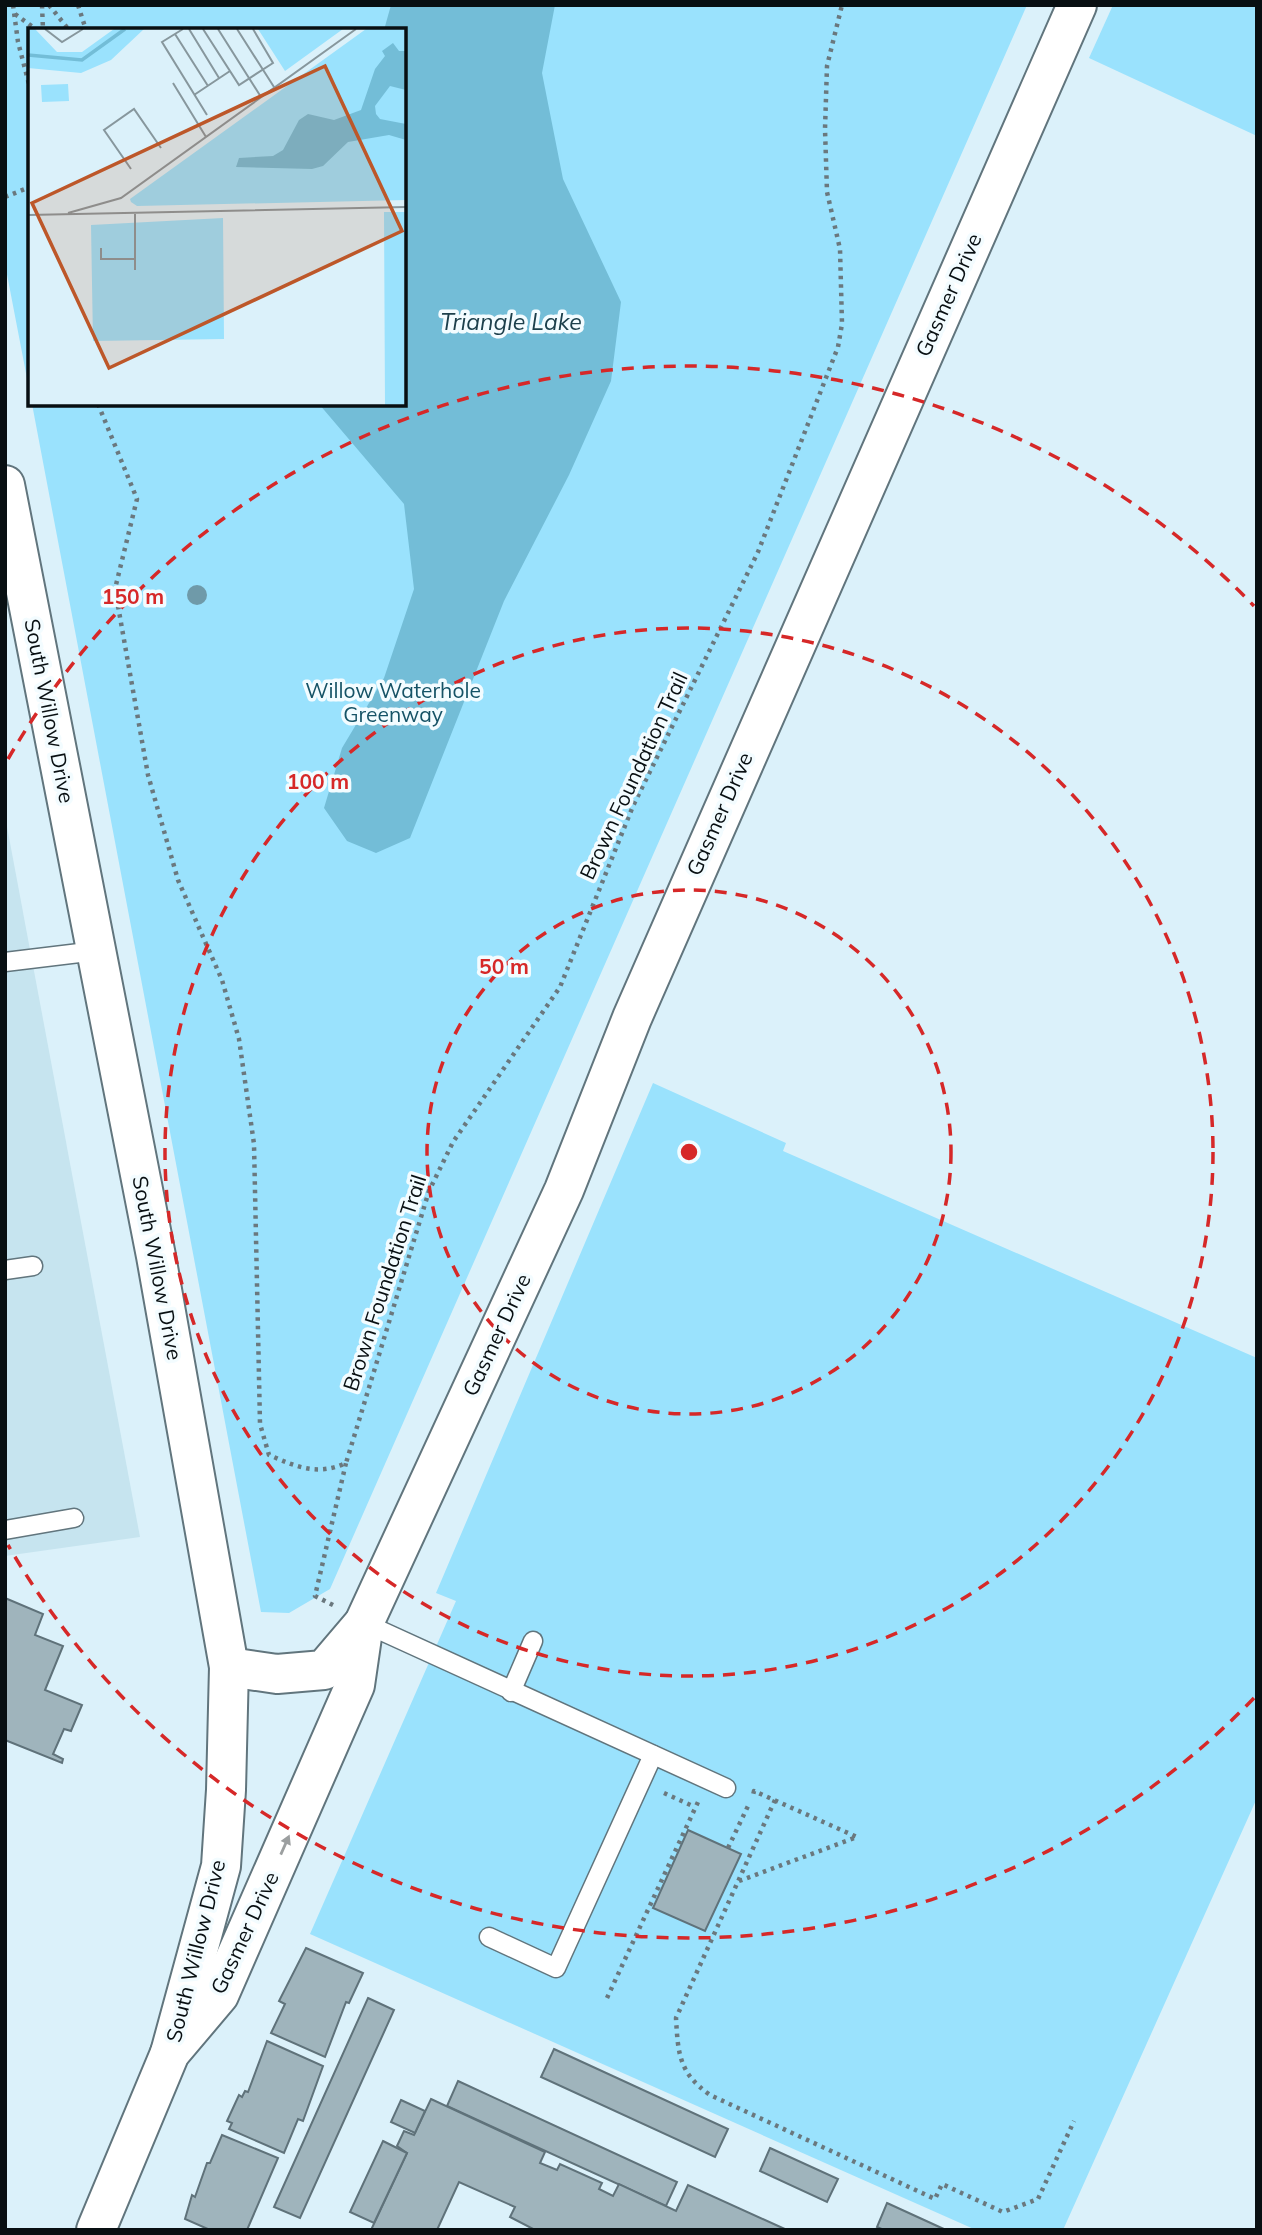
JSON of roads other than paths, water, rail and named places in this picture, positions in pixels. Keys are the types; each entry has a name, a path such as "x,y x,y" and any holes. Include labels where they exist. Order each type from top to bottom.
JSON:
{"street":[{"name":"Gasmer Drive","path":"96,2230 170,2053 219,1995 355,1685 365,1623 564,1190 637,1005 1077,5"},
{"name":"South Willow Drive","path":"6,490 156,1256 229,1667 228,1764 221,1866 170,2053"},
{"name":"Gasmer Drive","path":"229,1667 277,1674 324,1670 365,1623"}],"lane":[{"path":"5,962 96,951"},
{"path":"5,1270 33,1266"},
{"path":"5,1530 74,1518"},
{"path":"365,1623 726,1788"},
{"path":"511,1692 533,1641"},
{"path":"489,1937 556,1968 653,1755"}],"water":[{"name":"Triangle Lake","path":"391,5 555,5 542,73 563,179 621,302 611,381 569,475 504,601 410,838 376,853 347,841 324,808 342,748 384,678 414,589 404,504 321,406 406,406 406,28 385,28"}],"park label":[{"name":"Willow Waterhole Greenway","path":"393,703"}]}
